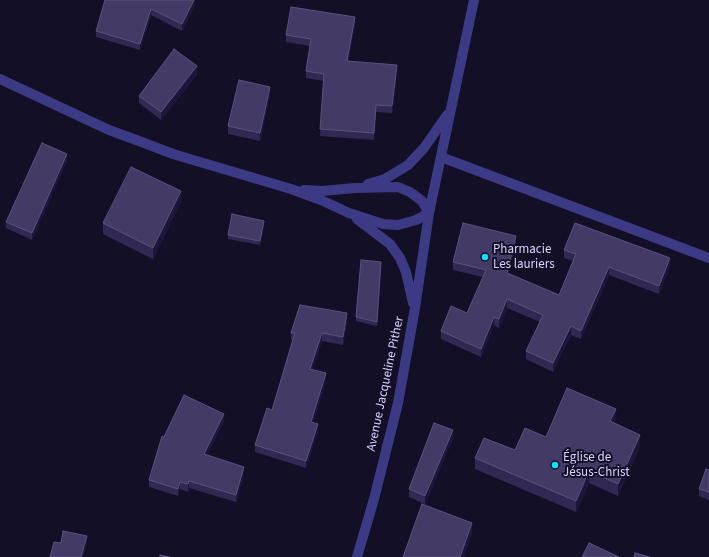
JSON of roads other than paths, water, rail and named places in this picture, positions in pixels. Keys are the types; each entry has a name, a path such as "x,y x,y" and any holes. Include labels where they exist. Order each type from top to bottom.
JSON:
{"street":[{"name":"Avenue Jacqueline Pither","path":"357,557 374,498 398,403 415,308 429,213 474,0"},
{"path":"0,79 109,130 173,154 290,189 321,200 349,213 383,224 398,225 416,220 429,213 422,201 410,192 398,187 355,188 322,191 290,189"},
{"path":"355,188 385,179 408,165 424,148 450,110"},
{"path":"441,156 709,258"},
{"path":"349,213 390,244 400,258 406,272 415,308"}],"place":[{"name":"Pharmacie Les lauriers","path":"485,257"},
{"name":"Église de Jésus-Christ","path":"555,465"}]}
